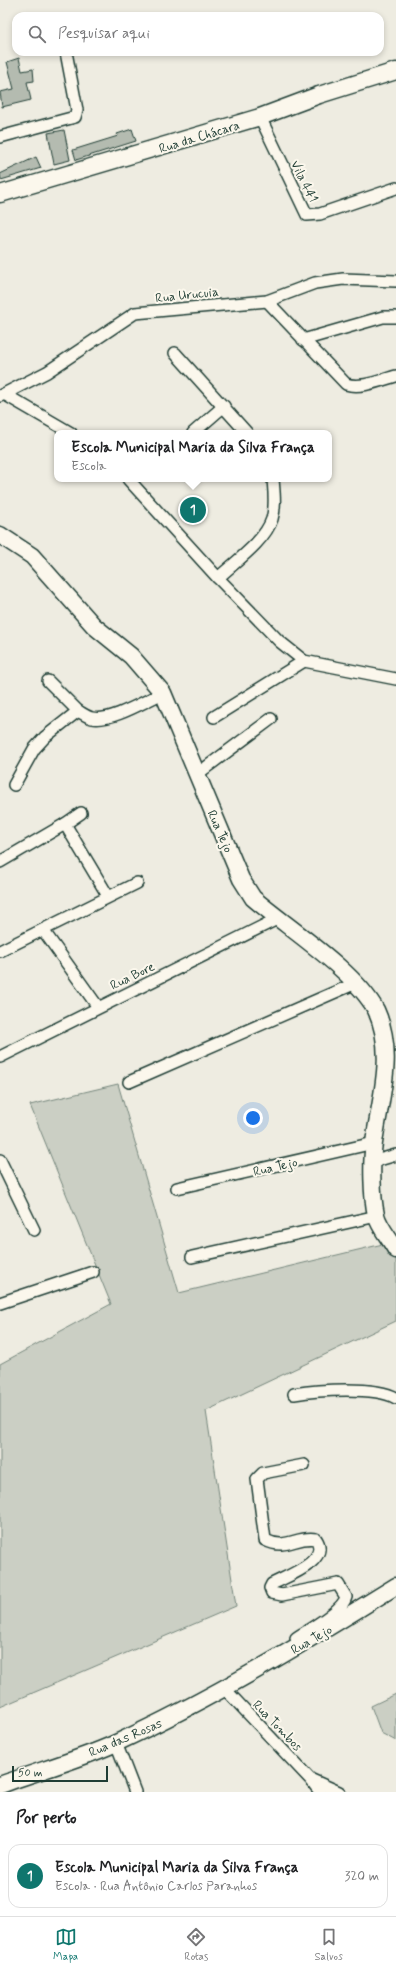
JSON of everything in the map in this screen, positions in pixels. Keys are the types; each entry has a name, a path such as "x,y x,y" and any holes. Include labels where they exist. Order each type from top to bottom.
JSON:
{"street":[{"path":"0,137 75,117 77,110 67,56"},
{"name":"Rua da Chácara","path":"0,194 260,117 319,95 396,71"},
{"name":"Vila 441","path":"260,117 307,215 320,214 396,188"},
{"name":"Rua Urucuia","path":"2,395 47,372 135,313 266,301 315,283 343,279 396,281"},
{"path":"266,301 346,384 353,386 362,385 396,376"},
{"path":"303,340 384,317 396,317"},
{"path":"175,353 244,430"},
{"path":"2,395 66,430"},
{"path":"196,430 224,406"},
{"path":"136,482 218,578 279,642 304,661 396,679"},
{"path":"218,578 264,536 272,519 275,499 273,482"},
{"name":"Rua Tejo","path":"0,535 32,556 94,626 131,656 163,693 196,775 241,879 253,898 356,983 378,1014 386,1030 388,1050 384,1089 372,1162 377,1216 396,1250"},
{"path":"214,717 304,661"},
{"path":"48,681 78,711 91,718 101,718 116,714 163,693"},
{"path":"14,785 34,749 45,737 78,711"},
{"path":"196,775 271,719"},
{"path":"0,862 66,824 81,813"},
{"path":"66,824 108,896"},
{"path":"0,950 137,883"},
{"name":"Rua Bore","path":"0,1057 277,919"},
{"path":"43,930 98,1007"},
{"path":"129,1082 356,983"},
{"name":"Rua Tejo","path":"177,1188 374,1143"},
{"path":"372,1162 396,1155"},
{"path":"0,1160 34,1230"},
{"path":"192,1257 377,1216"},
{"path":"0,1303 93,1272"},
{"path":"294,1394 309,1392 373,1392 391,1395 396,1398"},
{"path":"288,1652 289,1645 328,1617 345,1601 346,1597 338,1584 282,1595 272,1593 270,1588 272,1584 310,1564 319,1556 320,1548 316,1539 308,1538 285,1545 271,1543 265,1540 257,1479 263,1473 304,1465"},
{"name":"Rua Tejo","path":"224,1688 288,1652 396,1586"},
{"name":"Rua das Rosas","path":"0,1785 116,1743 209,1698 224,1688"},
{"name":"Rua Tombos","path":"224,1688 311,1780 320,1792"},
{"path":"116,1743 135,1792"},
{"path":"311,1780 339,1792"}],"shaded area":[{"path":"118,1084 179,1293 387,1243 396,1259 396,1321 206,1411 236,1606 0,1707 0,1364 111,1304 30,1105"},
{"path":"396,1694 396,1741 381,1733 371,1706"}],"building":[{"path":"19,58 22,71 33,69 34,81 27,82 31,100 2,107 0,92 14,89 7,62"},
{"path":"132,129 136,141 76,160 73,150 118,136 117,134"},
{"path":"64,130 70,160 54,164 48,133"},
{"path":"36,157 41,168 1,180 0,174"}],"place":[{"name":"Escola Municipal Maria da Silva França","path":"193,510"}]}
